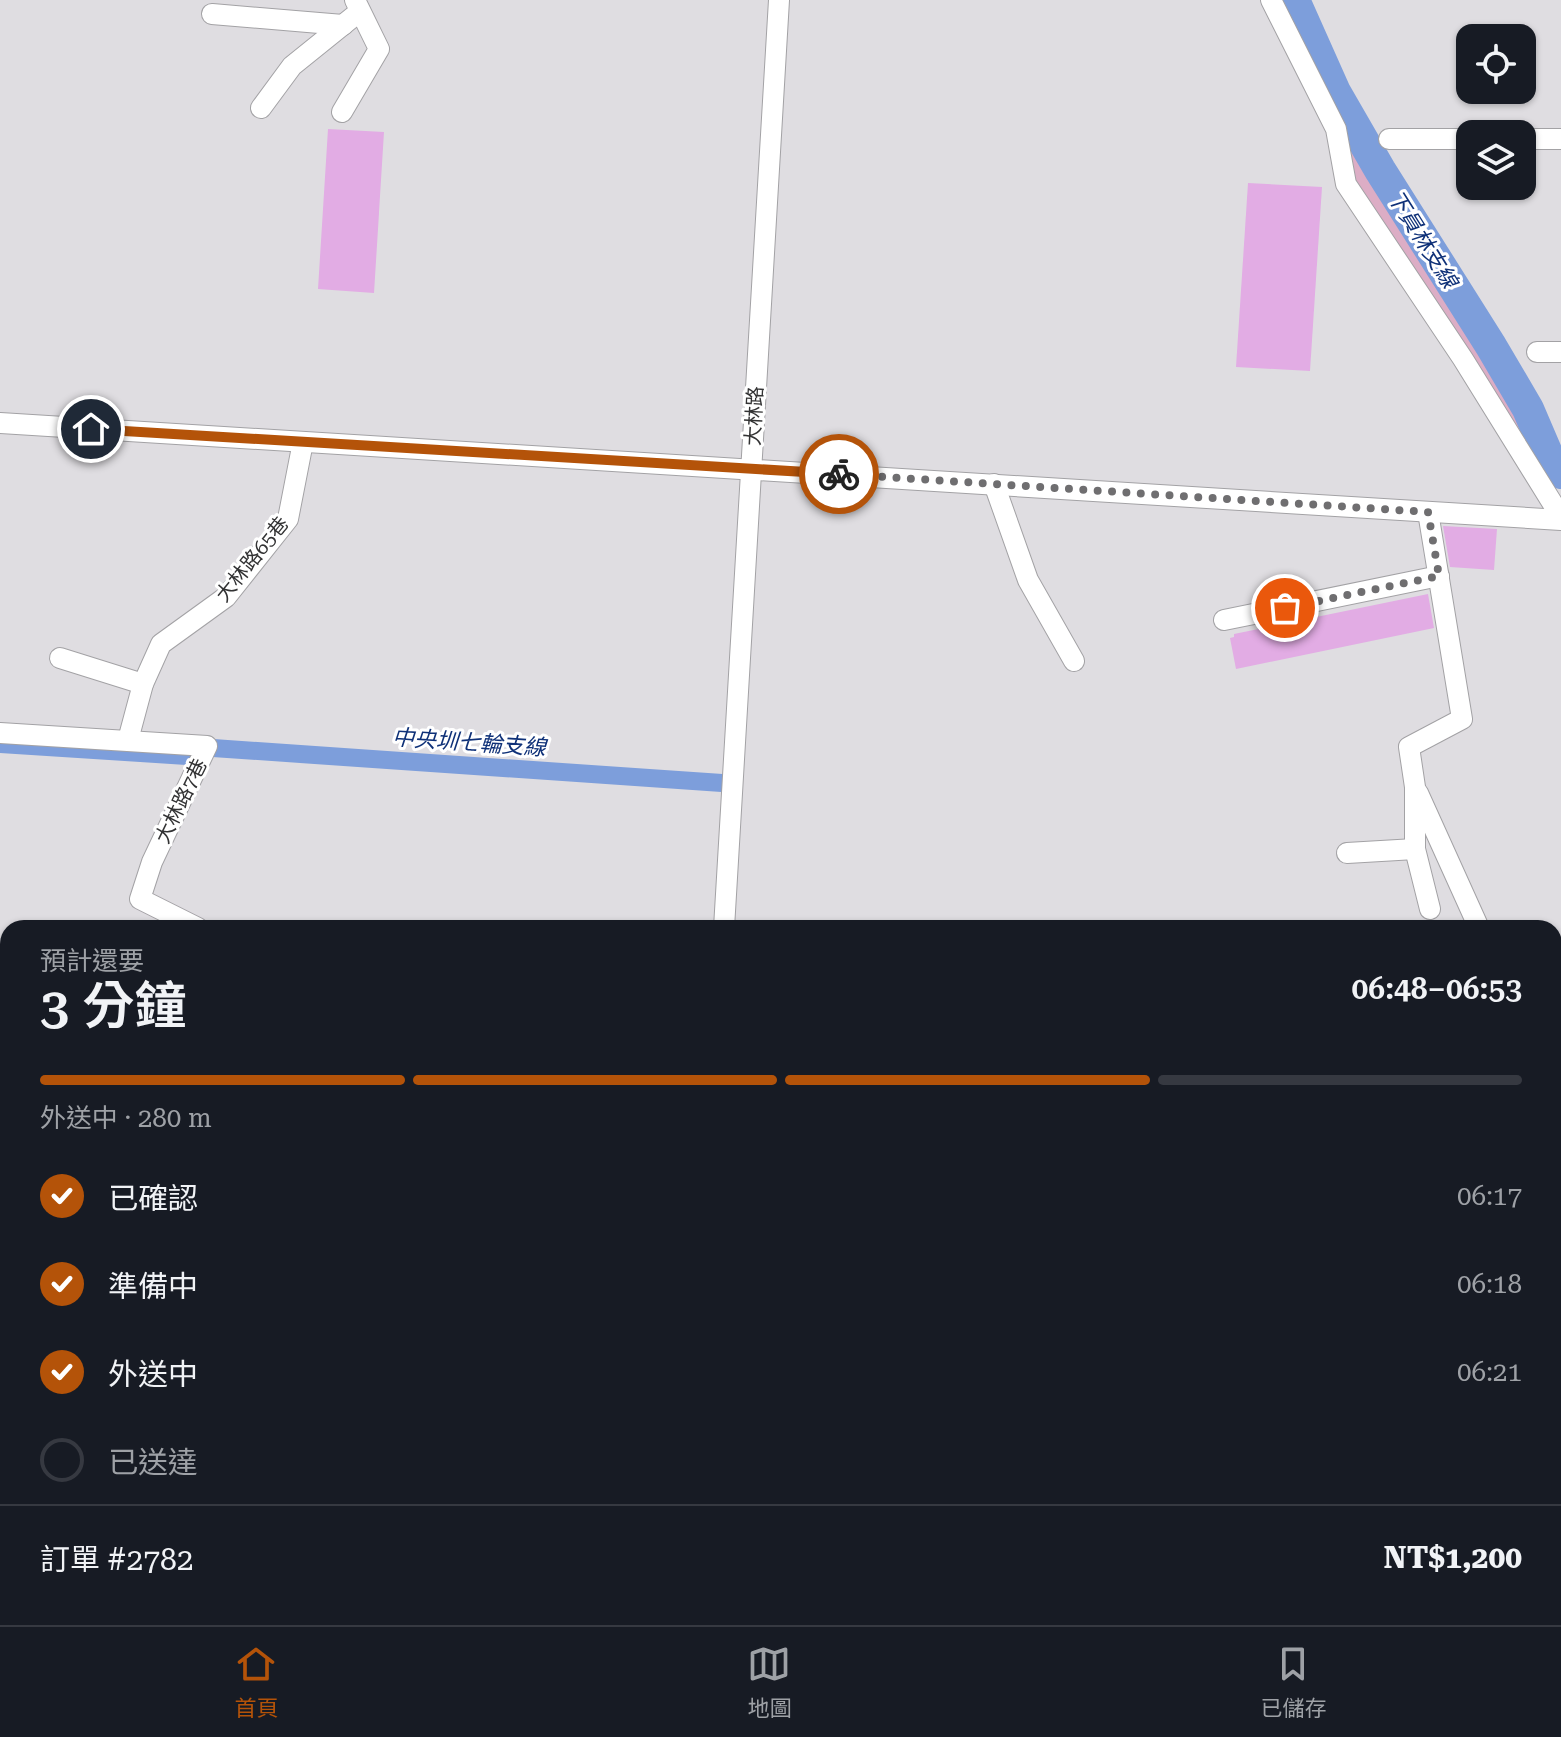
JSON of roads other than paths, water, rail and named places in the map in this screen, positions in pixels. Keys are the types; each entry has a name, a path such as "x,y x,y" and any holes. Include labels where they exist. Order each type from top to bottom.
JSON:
{"street":[{"name":"大林路","path":"724,920 779,0"},
{"path":"1271,0 1336,129 1346,184 1463,359 1561,519"},
{"path":"212,14 352,12"},
{"path":"261,108 292,66 352,12"},
{"path":"342,112 379,49 352,12"},
{"path":"1389,139 1456,139"},
{"path":"1536,139 1561,139"},
{"path":"1537,352 1561,352"},
{"path":"0,423 1561,519"},
{"name":"大林路65巷","path":"128,740 143,684 161,644 226,597 288,519 303,442"},
{"path":"994,484 1028,580 1074,661"},
{"path":"1428,512 1462,719 1409,747 1415,787 1415,849 1430,909"},
{"path":"1224,620 1439,576"},
{"path":"60,658 143,684"},
{"name":"大林路7巷","path":"0,733 207,746 152,862 140,899 182,920"},
{"path":"1415,787 1475,920"},
{"path":"1347,853 1415,849"}],"waterway":[{"name":"下員林支線","path":"1294,0 1335,92 1380,170 1491,346 1528,409 1549,458 1561,473"},
{"path":"0,744 187,756"},
{"name":"中央圳七輪支線","path":"213,748 722,783"}]}
